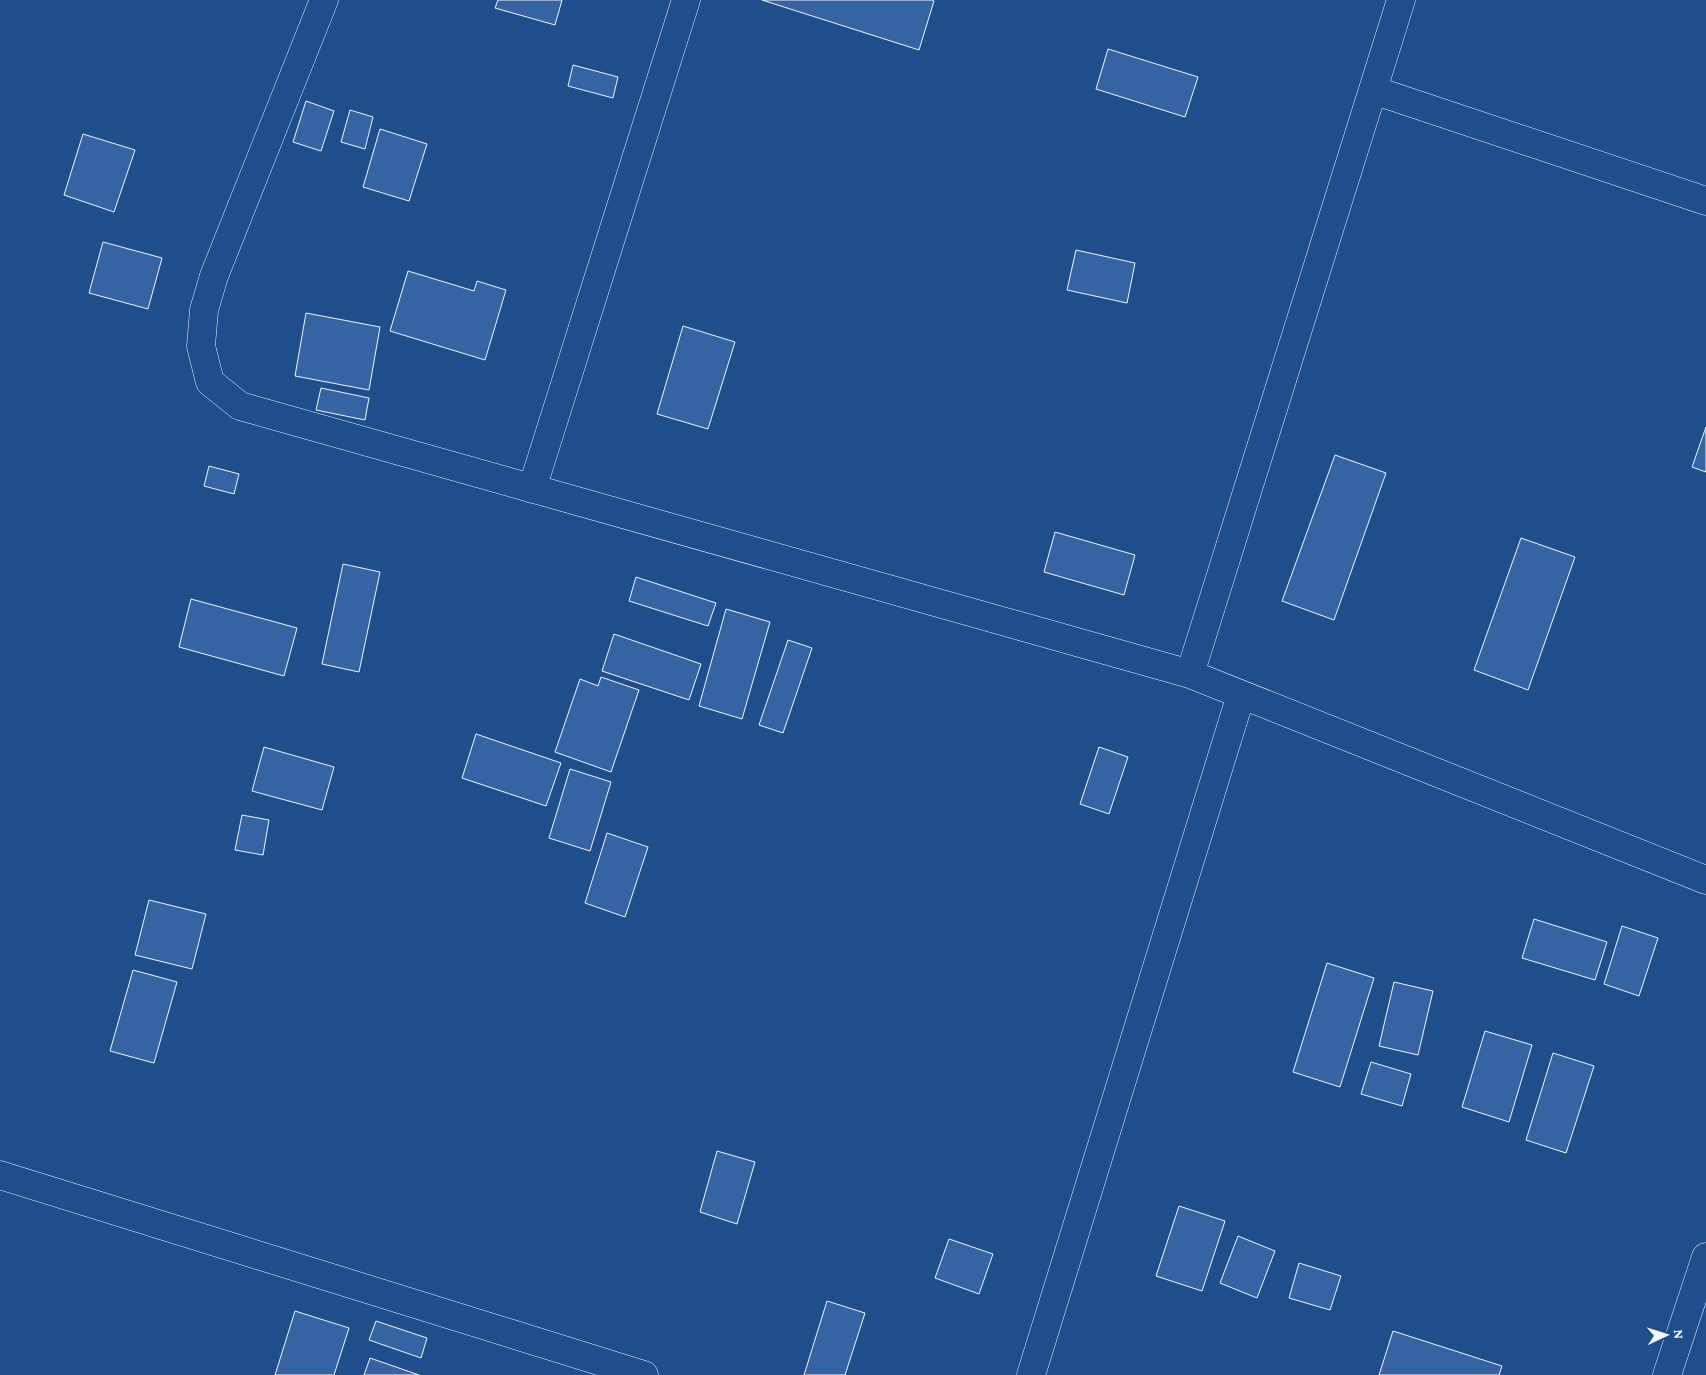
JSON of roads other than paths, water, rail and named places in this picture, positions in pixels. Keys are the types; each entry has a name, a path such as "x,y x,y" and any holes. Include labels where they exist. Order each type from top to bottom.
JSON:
{"street":[{"path":"324,0 214,276 204,310 201,346 210,382 240,406 1190,674 1706,880"},
{"path":"532,489 686,0"},
{"path":"1190,674 1401,0"},
{"path":"1373,90 1706,201"},
{"path":"1031,1375 1241,695"},
{"path":"0,1175 644,1375"},
{"path":"1667,1375 1706,1257"}]}
